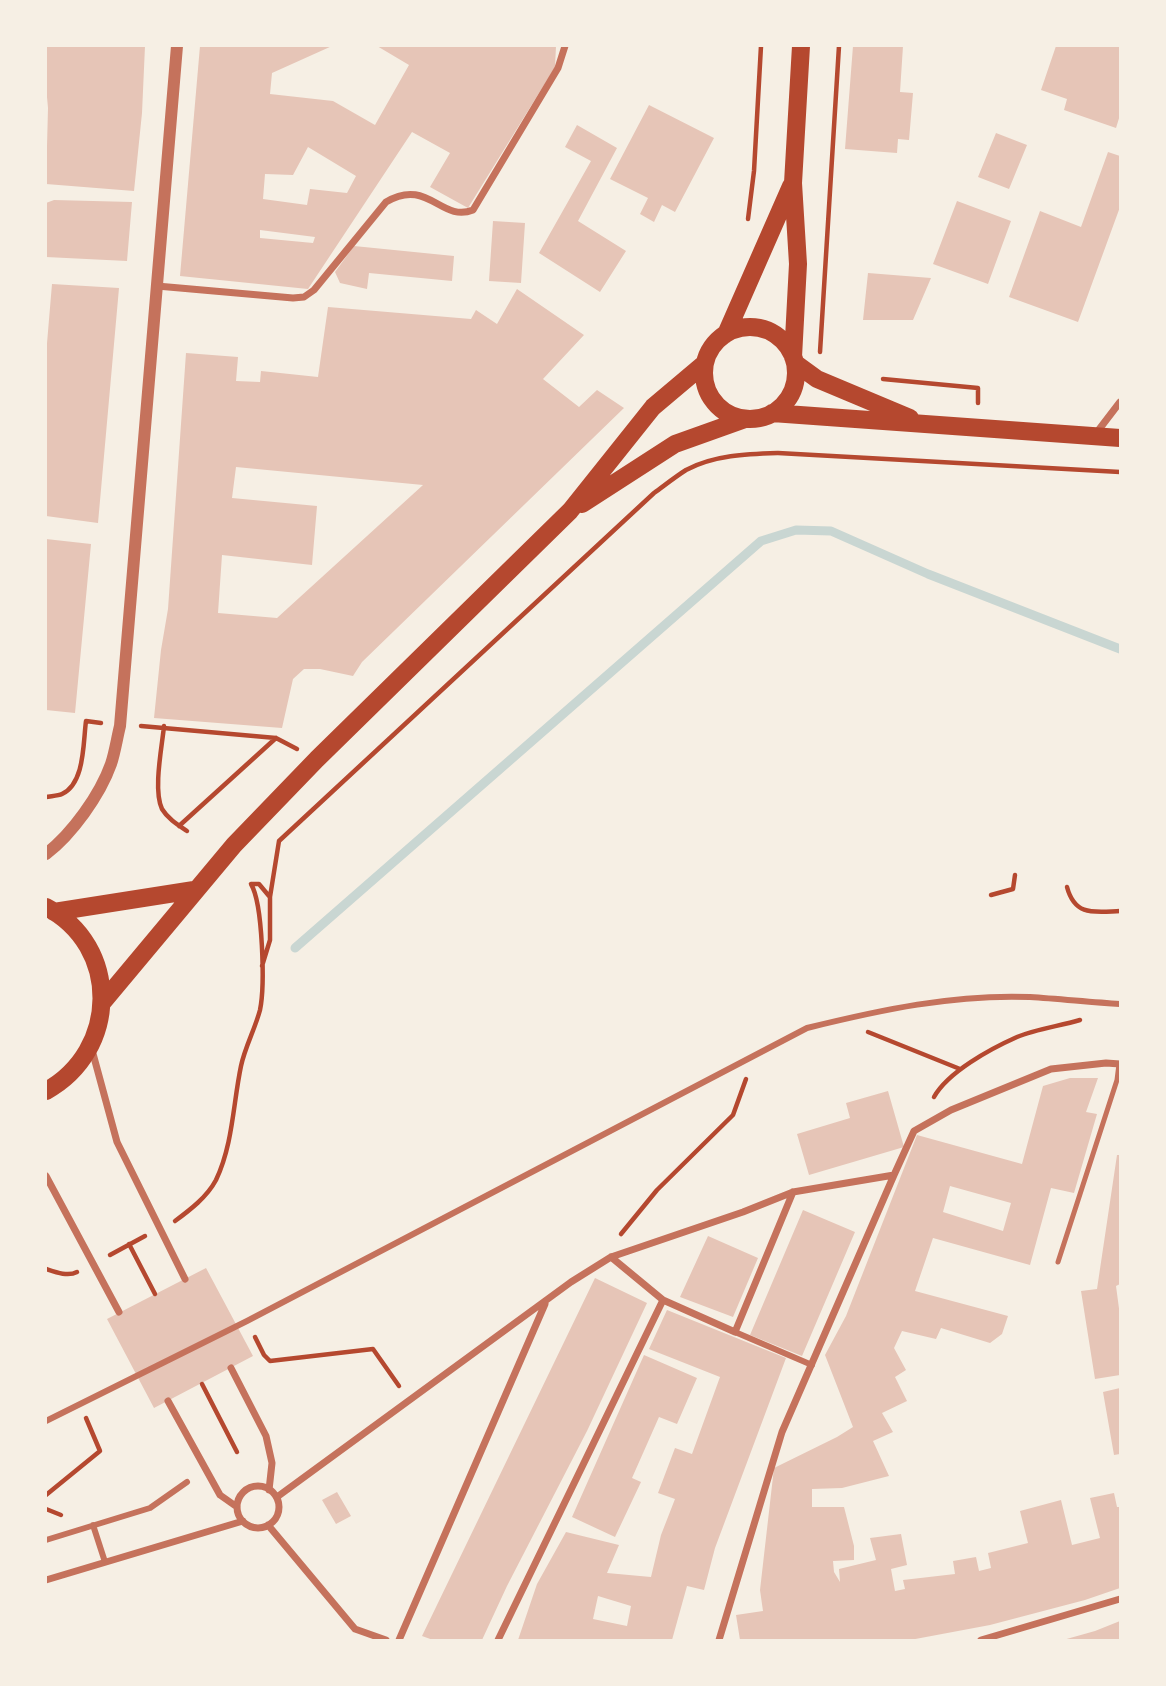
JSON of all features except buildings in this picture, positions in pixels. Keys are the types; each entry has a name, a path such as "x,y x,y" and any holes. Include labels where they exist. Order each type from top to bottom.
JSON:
{"main road":[{"path":"570,511 675,444 745,419 772,413 784,404 792,392 796,378 794,360 799,264 793,183 801,46"},
{"path":"726,334 793,183"},
{"path":"745,419 730,415 713,401 704,379 704,364 712,346 726,334 739,328 761,328 784,342 794,360 817,379 930,426"},
{"path":"102,1003 194,890 317,760 570,511 653,407 704,364"},
{"path":"772,413 1121,438"},
{"path":"50,909 194,890"},
{"path":"46,1091 70,1073 91,1046 102,1003 99,972 88,947 71,926 50,909"}],"street":[{"path":"46,853 58,845 71,830 98,790 110,765 120,726 177,46"},
{"path":"157,286 304,297 314,290 386,202 398,194 424,196 460,213 473,211 558,68 565,46"},
{"path":"1094,436 1121,401"},
{"path":"46,1421 247,1321 807,1028 894,1008 948,1000 1028,997 1121,1004"},
{"path":"91,1046 117,1142 185,1279"},
{"path":"719,1640 782,1432 914,1131 951,1110 1051,1069 1120,1064"},
{"path":"276,1497 571,1282 611,1256 743,1212 793,1192 894,1175"},
{"path":"46,1176 119,1312"},
{"path":"735,1332 793,1192"},
{"path":"611,1256 663,1300 812,1365"},
{"path":"498,1640 663,1300"},
{"path":"399,1640 546,1301"},
{"path":"231,1368 266,1436 272,1463 269,1490"},
{"path":"168,1401 220,1495 237,1507 243,1521"},
{"path":"46,1540 150,1508 187,1482"},
{"path":"46,1580 243,1521 258,1528 268,1525 278,1513 276,1497 269,1490 259,1487 248,1489 240,1496 237,1507"},
{"path":"93,1525 105,1562"},
{"path":"268,1525 355,1629 386,1640"},
{"path":"981,1640 1121,1599"}],"lane":[{"path":"1058,1262 1120,1064"}],"path":[{"path":"745,228 754,171 761,46"},
{"path":"823,362 820,352 839,46"},
{"path":"876,378 978,388"},
{"path":"262,966 270,940 270,897 279,841 654,492 688,469 714,459 778,453 1121,472"},
{"path":"46,797 63,794 75,782 86,721 120,726"},
{"path":"179,826 276,738 164,726 158,796 163,810 179,826 187,831"},
{"path":"990,895 1013,889 1015,875"},
{"path":"174,1222 196,1206 215,1182 228,1149 242,1064 260,1008 261,921 256,893 251,884 259,884 270,897"},
{"path":"1068,887 1071,902 1081,910 1121,911"},
{"path":"837,1020 961,1070"},
{"path":"932,1122 930,1103 939,1088 971,1062 1018,1036 1082,1020"},
{"path":"611,1256 619,1236 657,1189 733,1115 756,1054"},
{"path":"129,1244 155,1294"},
{"path":"46,1269 56,1273 74,1274 94,1263"},
{"path":"247,1321 264,1355 270,1361 373,1349 409,1400"},
{"path":"202,1384 237,1452"},
{"path":"46,1495 100,1451 80,1405"}],"waterway":[{"path":"295,948 761,541 796,530 831,531 928,574 1120,649"}]}
